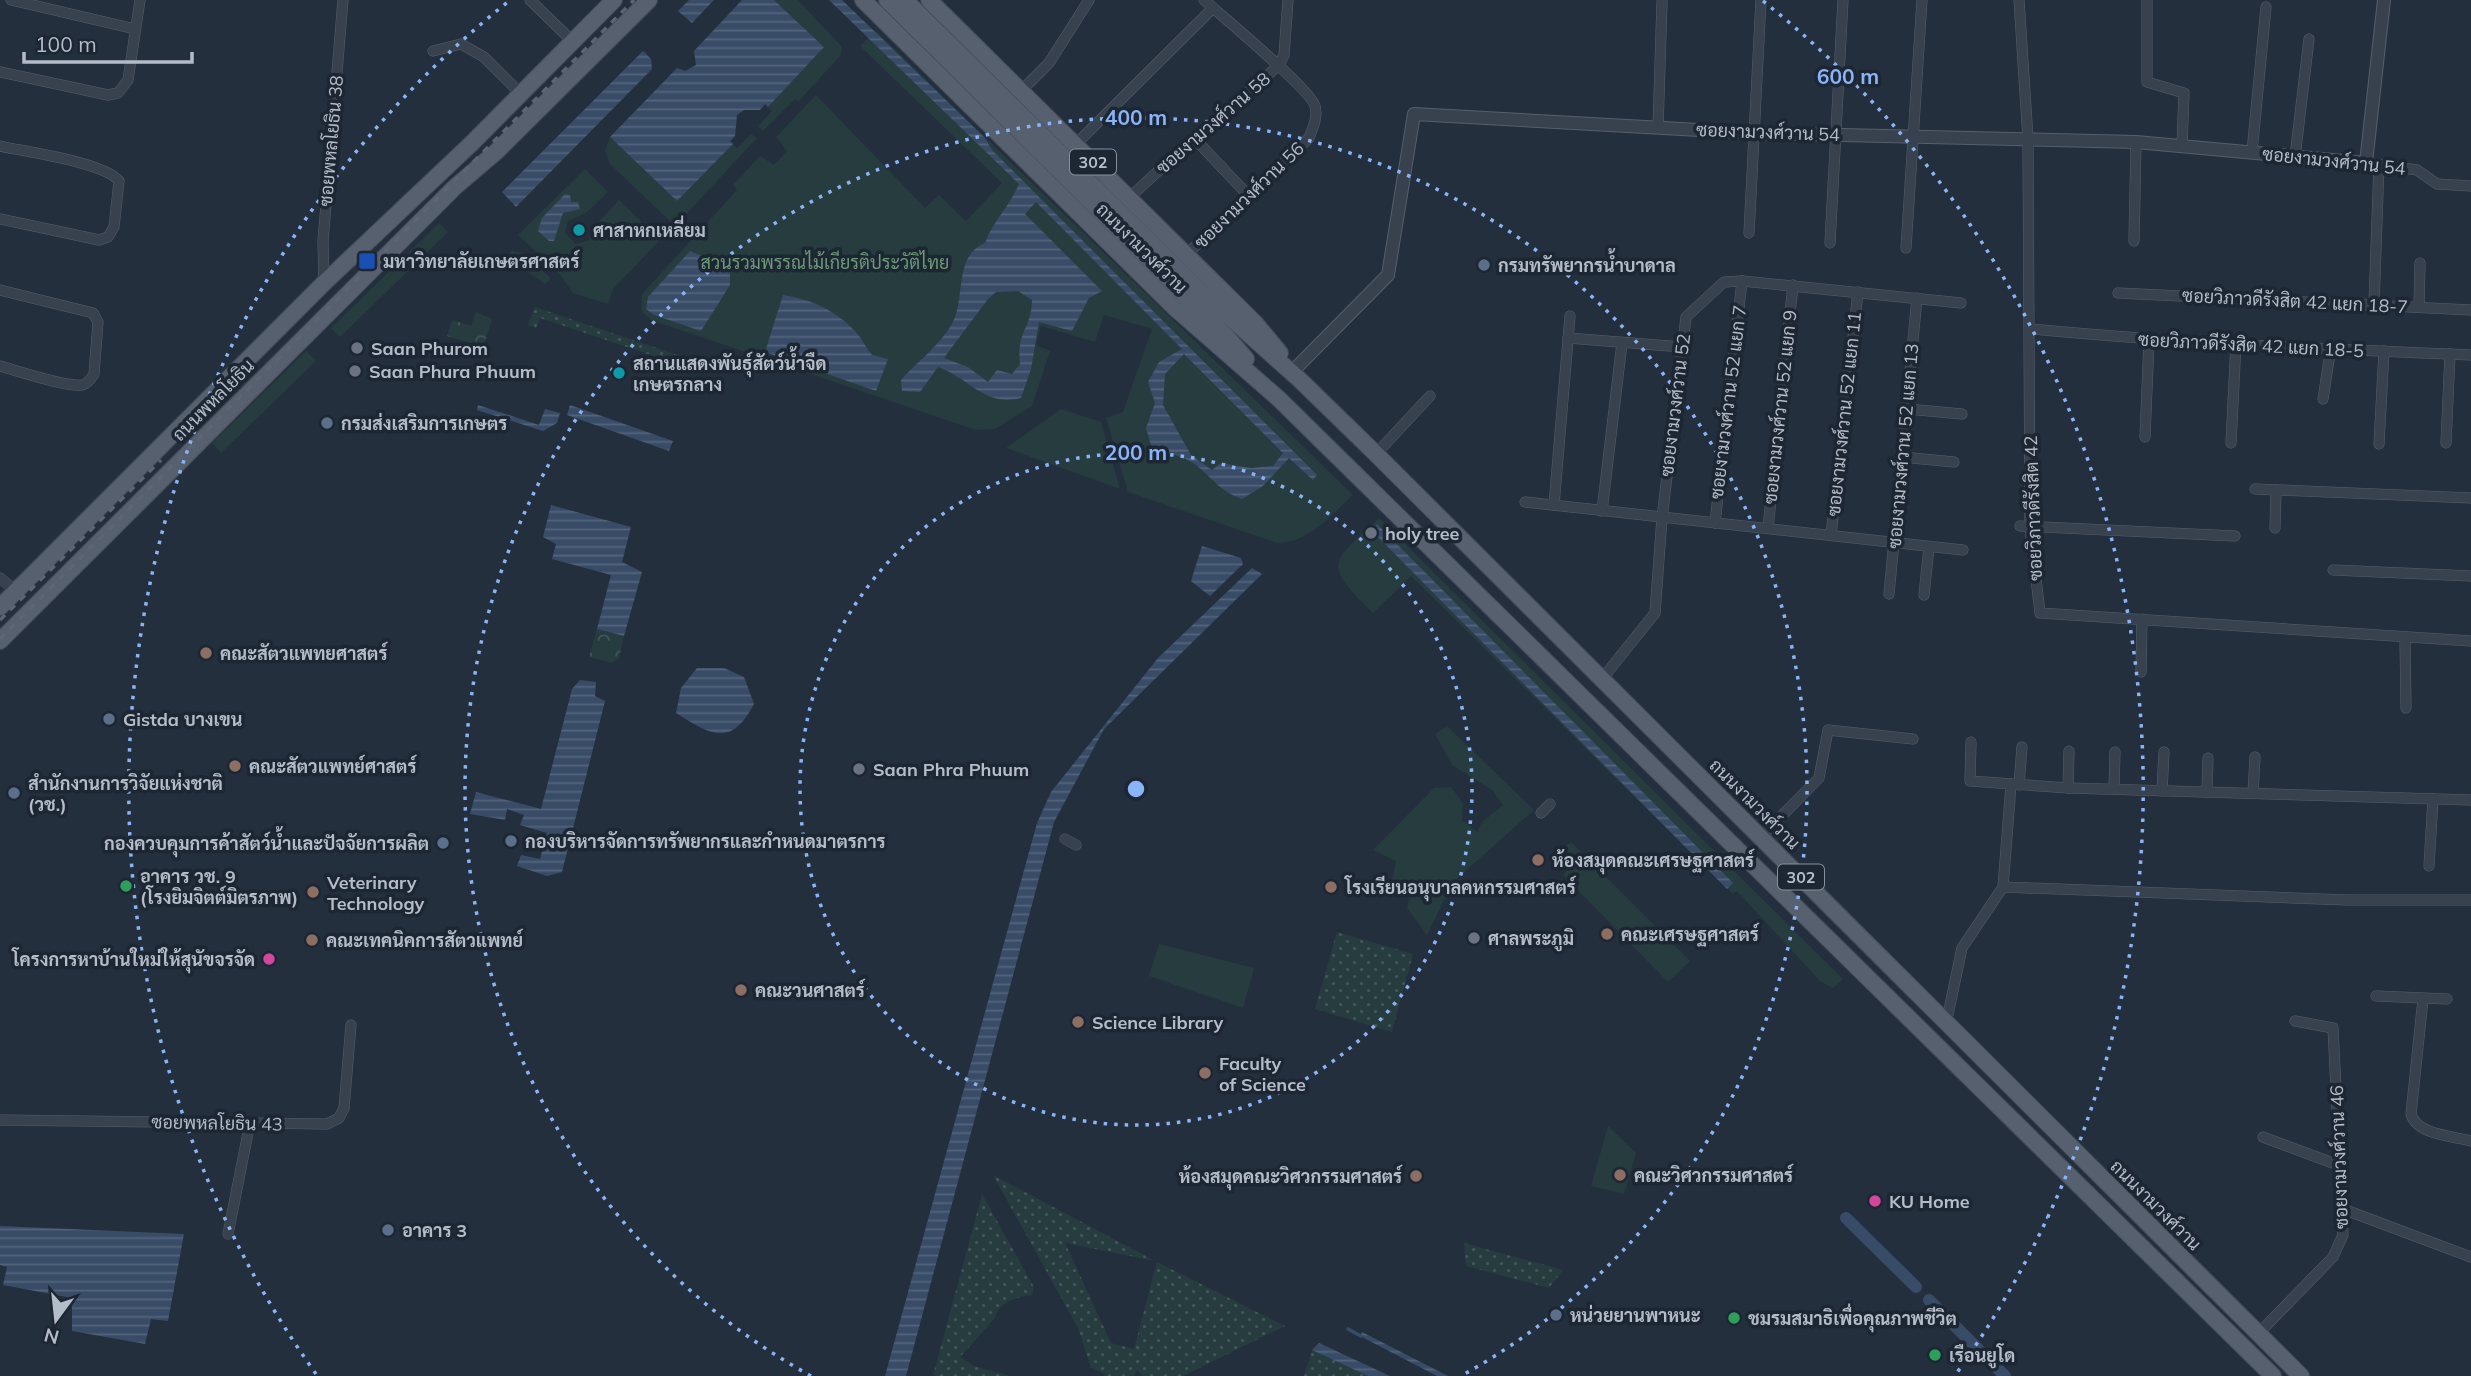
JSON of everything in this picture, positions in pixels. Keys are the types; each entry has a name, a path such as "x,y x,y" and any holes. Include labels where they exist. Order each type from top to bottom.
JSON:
{"main road":[{"name":"ถนนพหลโยธิน","path":"438,172 461,142 603,0"},
{"name":"ถนนพหลโยธิน","path":"0,607 324,283 438,172 472,143 614,0"},
{"name":"ถนนพหลโยธิน","path":"0,641 455,187 496,152 649,0"},
{"name":"ถนนงามวงศ์วาน","path":"863,0 1176,309 1279,399 2273,1376"},
{"name":"ถนนงามวงศ์วาน","path":"887,0 1227,337 1279,399"},
{"name":"ถนนงามวงศ์วาน","path":"905,0 1197,288 1297,375 2301,1376"},
{"name":"ถนนงามวงศ์วาน","path":"929,0 1256,324 1297,375"},
{"name":"ถนนพหลโยธิน","path":"455,187 484,151 633,1"}],"street":[{"path":"11,0 135,29"},
{"path":"0,72 108,95 118,93 128,80 140,0"},
{"name":"ซอยพหลโยธิน 38","path":"324,283 323,241 343,0"},
{"path":"530,0 567,36"},
{"path":"1021,91 1049,63 1089,0"},
{"name":"ซอยงามวงศ์วาน 56","path":"1186,255 1247,194 1309,138 1316,121 1314,103 1278,66 1204,0"},
{"name":"ซอยงามวงศ์วาน 58","path":"1129,198 1278,66 1284,55 1288,0"},
{"path":"1749,233 1761,0"},
{"path":"1830,243 1843,0"},
{"path":"1906,248 1922,0"},
{"name":"ซอยวิภาวดีรังสิต 42","path":"2019,0 2028,139 2031,329 2025,527 2040,613 2051,616 2142,619 2405,638 2471,640"},
{"path":"2147,0 2147,82 2184,93 2182,146"},
{"path":"2374,305 2372,163 2384,0"},
{"path":"1658,128 1662,2"},
{"path":"1075,145 1213,8"},
{"path":"2252,152 2266,8"},
{"path":"2295,157 2309,39"},
{"path":"433,51 461,44 484,57 515,88"},
{"name":"ซอยงามวงศ์วาน 54","path":"1297,375 1388,275 1414,114 1754,133 2136,142 2372,163 2417,170 2437,184 2471,186"},
{"path":"1194,138 1247,194"},
{"path":"2134,242 2136,142"},
{"path":"0,146 90,167 114,175 119,181 114,227 108,237 99,240 0,219"},
{"path":"2419,307 2420,263"},
{"name":"ซอยงามวงศ์วาน 52","path":"1601,679 1655,613 1662,518 1686,317 1724,282 1742,281 1961,303"},
{"name":"ซอยงามวงศ์วาน 52 แยก 7","path":"1715,523 1742,281"},
{"name":"ซอยงามวงศ์วาน 52 แยก 9","path":"1768,528 1793,285"},
{"path":"0,290 93,313 98,322 94,374 82,385 0,366"},
{"name":"ซอยงามวงศ์วาน 52 แยก 11","path":"1831,535 1858,292"},
{"name":"ซอยวิภาวดีรังสิต 42 แยก 18-7","path":"2118,293 2471,310"},
{"name":"ซอยงามวงศ์วาน 52 แยก 13","path":"1889,594 1917,298"},
{"path":"1554,505 1570,316"},
{"name":"ซอยวิภาวดีรังสิต 42 แยก 18-5","path":"2031,329 2149,341 2236,342 2471,355"},
{"path":"1568,338 1682,347"},
{"path":"2145,438 2149,341"},
{"path":"2231,443 2236,342"},
{"path":"1602,511 1622,343"},
{"path":"2323,399 2331,347"},
{"path":"2379,444 2384,351"},
{"path":"2446,443 2450,354"},
{"path":"1376,454 1430,396"},
{"path":"1907,409 1962,414"},
{"path":"1902,457 1954,462"},
{"path":"2255,489 2471,498"},
{"path":"2275,528 2276,490"},
{"path":"1525,502 1963,550"},
{"path":"2025,527 2235,537"},
{"path":"1924,594 1929,547"},
{"path":"2333,570 2471,576"},
{"path":"0,578 16,591"},
{"path":"2141,672 2142,619"},
{"path":"2405,638 2406,708"},
{"path":"1761,836 1819,778 1828,730 1913,739"},
{"path":"1971,742 1969,781 2068,788 2471,800"},
{"path":"1946,1024 1962,948 2003,887 2022,747"},
{"path":"2068,788 2069,751"},
{"path":"2114,789 2115,752"},
{"path":"2162,791 2164,752"},
{"path":"2253,793 2255,757"},
{"path":"2207,792 2208,758"},
{"path":"2429,866 2433,799"},
{"path":"1541,813 1550,804"},
{"path":"1065,839 1076,845"},
{"path":"2003,887 2348,900 2471,900"},
{"path":"2376,996 2446,999"},
{"path":"2423,999 2411,1114 2413,1121 2423,1129 2471,1141"},
{"name":"ซอยงามวงศ์วาน 46","path":"2258,1334 2338,1251 2343,1235 2333,1028 2295,1021"},
{"name":"ซอยพหลโยธิน 43","path":"0,1120 327,1125 339,1118 344,1108 351,1025"},
{"path":"228,1234 250,1123"},
{"path":"2263,1137 2341,1166"},
{"path":"2343,1209 2471,1257"}],"green space":[{"path":"774,0 798,0 842,47 841,55 798,102 795,99 763,131 758,126 772,111 768,107 824,47"},
{"name":"สวนรวมพรรณไม้เกียรติประวัติไทย","path":"876,31 1353,495 1309,533 1289,542 1277,543 1128,492 1106,418 1123,412 1152,329 1104,315 1095,342 1041,326 1036,345 1050,351 1032,406 995,429 976,430 651,320 641,311 642,294 737,190 733,185 760,156 774,165 787,151 776,137 816,95 925,208 939,195 966,221 1002,183 860,46"},
{"path":"751,134 757,138 675,226 610,164 605,151 610,137 677,201 733,144 737,148"},
{"path":"585,169 608,192 586,213 568,221 565,233 576,244 590,240 593,228 619,200 660,240 613,289 608,304 573,293 559,273 518,235"},
{"path":"439,223 448,232 340,337 331,328"},
{"path":"512,250 522,253 551,278 545,284 507,257"},
{"path":"535,307 698,362 696,370 540,318 536,328 528,325"},
{"path":"476,312 492,319 483,347 447,336 452,320 471,326"},
{"path":"306,351 316,361 221,453 212,443"},
{"path":"1061,409 1101,422 1120,489 1006,448"},
{"path":"1379,518 1843,979 1833,988 1820,981 1737,891 1733,894 1411,576 1373,613 1346,584 1338,564 1350,545"},
{"path":"597,629 624,636 619,658 612,663 589,657"},
{"path":"1447,726 1534,810 1453,882 1427,935 1407,908 1413,882 1406,880 1390,891 1396,861 1373,850 1434,788 1451,787 1463,803 1462,820 1477,832 1482,822 1503,805 1492,790 1452,765 1435,734"},
{"path":"1571,842 1690,961 1668,982 1563,875 1567,870 1552,855"},
{"path":"1337,932 1413,954 1392,1032 1315,1009"},
{"path":"1159,944 1254,968 1243,1008 1149,976"},
{"path":"1608,1126 1636,1153 1624,1194 1591,1186"},
{"path":"993,1175 1155,1261 1065,1243 1111,1343 1134,1349 1157,1262 1285,1326 1183,1376 1143,1376 1137,1370 1134,1376 1104,1376 1105,1374 1091,1368 1078,1328"},
{"path":"982,1194 1034,1287 1032,1295 1015,1299 1000,1308 995,1318 960,1357 974,1366 1010,1376 933,1376"},
{"path":"1464,1243 1563,1270 1549,1288 1466,1266"},
{"path":"1312,1350 1368,1376 1304,1376"}],"water":[{"path":"689,0 714,0 692,23 678,11"},
{"path":"742,0 774,0 824,47 768,107 765,104 760,110 744,110 737,115 735,136 730,141 733,144 677,201 610,137 677,68 685,71 696,65 694,51"},
{"path":"829,0 842,0 985,138 992,150 1317,475 1313,480 1289,458 1263,486 1242,499 1221,487 1193,463 1151,445 1146,428 1155,403 1148,382 1159,362 1182,349 1036,202 1025,214 1102,291 1089,298 1072,331 1039,322 1031,369 1021,398 1008,400 986,395 938,367 920,392 902,391 901,380 935,346 952,324 968,258 975,249 985,243 1019,184","holes":["1018,291 1032,300 1030,317 1020,344 1020,364 1012,374 997,370 988,382 968,367 944,358 988,299 996,292","1184,354 1283,453 1273,466 1251,468 1221,463 1212,470 1191,455 1163,405 1165,374"]},
{"path":"643,51 651,59 652,69 516,207 502,192"},
{"path":"565,194 570,195 571,202 578,202 580,209 563,213 554,241 549,241 538,231 542,218"},
{"path":"690,251 724,265 730,272 730,285 701,331 654,315 646,309 648,297"},
{"path":"783,295 814,303 832,312 856,332 872,355 888,359 876,391 765,352"},
{"path":"478,405 539,425 545,409 560,413 557,423 543,431 477,410"},
{"path":"570,405 673,441 669,451 567,415"},
{"path":"551,505 631,527 622,562 642,572 624,636 597,629 611,575 552,559 556,544 543,537"},
{"path":"1377,524 1733,883 1727,889 1371,530"},
{"path":"1202,546 1241,558 1243,564 1210,596 1191,581"},
{"path":"1252,568 1262,574 1104,729 1054,822 906,1376 885,1376 1037,823 1051,792 1158,658"},
{"path":"697,668 724,668 744,677 754,704 746,718 729,732 710,732 676,713 681,688"},
{"path":"580,680 596,682 595,696 605,701 562,872 547,876 517,866 521,855 540,859 547,833 520,825 524,815 507,809 505,820 470,814 476,792 541,809 572,689"},
{"path":"0,1226 184,1234 168,1321 151,1319 145,1344 72,1331 72,1298 3,1285 7,1267 0,1265"},
{"path":"1362,1332 1448,1376 1437,1376 1360,1336"},
{"path":"1319,1343 1390,1376 1368,1376 1312,1350"}],"waterway":[{"path":"1846,1218 1916,1287"},
{"path":"1929,1300 2005,1376"},
{"path":"1348,1329 1361,1336"}],"railway":[{"path":"0,639 634,0"},
{"path":"0,620 161,460"}],"place":[{"name":"ศาสาหกเหลี่ยม","path":"579,230"},
{"name":"มหาวิทยาลัยเกษตรศาสตร์","path":"367,261"},
{"name":"กรมทรัพยากรน้ำบาดาล","path":"1484,265"},
{"name":"Saan Phurom","path":"357,348"},
{"name":"Saan Phura Phuum","path":"355,371"},
{"name":"สถานแสดงพันธุ์สัตว์น้ำจืด เกษตรกลาง","path":"619,373"},
{"name":"กรมส่งเสริมการเกษตร","path":"327,423"},
{"name":"holy tree","path":"1371,533"},
{"name":"คณะสัตวแพทยศาสตร์","path":"206,653"},
{"name":"Gistda บางเขน","path":"109,719"},
{"name":"คณะสัตวแพทย์ศาสตร์","path":"235,766"},
{"name":"Saan Phra Phuum","path":"859,769"},
{"name":"สำนักงานการวิจัยแห่งชาติ (วช.)","path":"14,793"},
{"name":"กองบริหารจัดการทรัพยากรและกำหนดมาตรการ","path":"511,841"},
{"name":"กองควบคุมการค้าสัตว์น้ำและปัจจัยการผลิต","path":"443,843"},
{"name":"ห้องสมุดคณะเศรษฐศาสตร์","path":"1538,860"},
{"name":"อาคาร วช. 9 (โรงยิมจิตต์มิตรภาพ)","path":"126,886"},
{"name":"โรงเรียนอนุบาลคหกรรมศาสตร์","path":"1331,887"},
{"name":"Veterinary Technology","path":"313,892"},
{"name":"คณะเศรษฐศาสตร์","path":"1607,934"},
{"name":"ศาลพระภูมิ","path":"1474,938"},
{"name":"คณะเทคนิคการสัตวแพทย์","path":"312,940"},
{"name":"โครงการหาบ้านใหม่ให้สุนัขจรจัด","path":"269,959"},
{"name":"คณะวนศาสตร์","path":"741,990"},
{"name":"Science Library","path":"1078,1022"},
{"name":"Faculty of Science","path":"1205,1073"},
{"name":"คณะวิศวกรรมศาสตร์","path":"1620,1175"},
{"name":"ห้องสมุดคณะวิศวกรรมศาสตร์","path":"1416,1176"},
{"name":"KU Home","path":"1875,1201"},
{"name":"อาคาร 3","path":"388,1230"},
{"name":"หน่วยยานพาหนะ","path":"1556,1315"},
{"name":"ชมรมสมาธิเพื่อคุณภาพชีวิต","path":"1734,1318"},
{"name":"เรือนยูโด","path":"1935,1355"}]}
